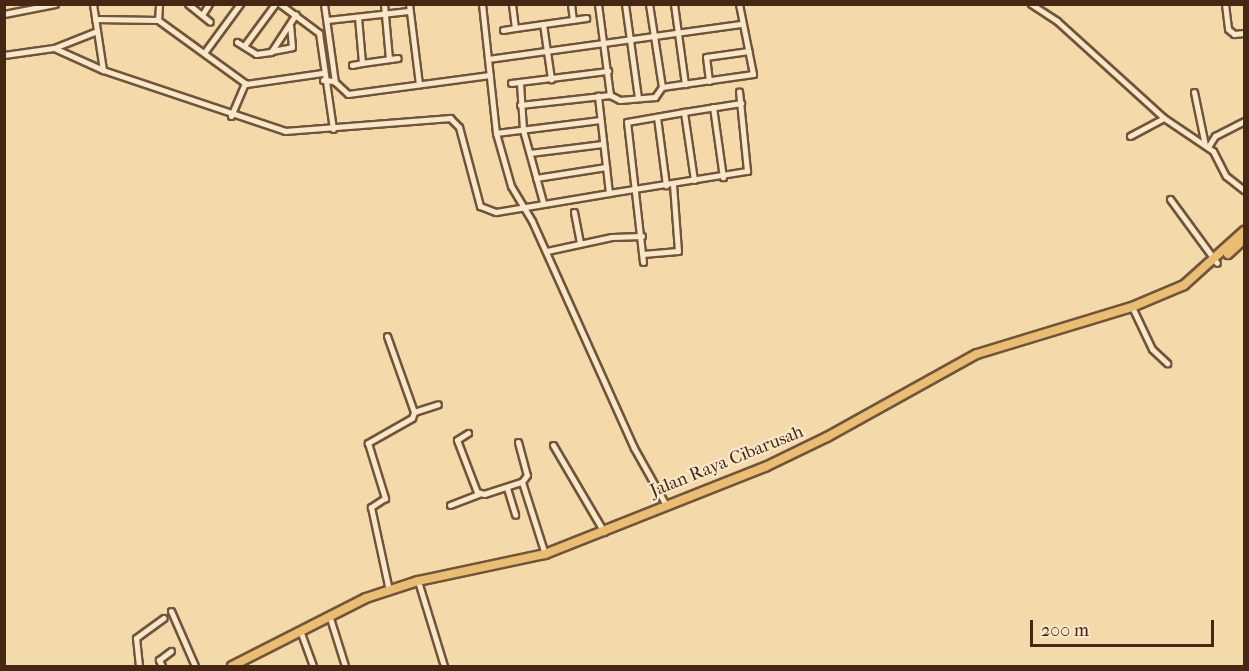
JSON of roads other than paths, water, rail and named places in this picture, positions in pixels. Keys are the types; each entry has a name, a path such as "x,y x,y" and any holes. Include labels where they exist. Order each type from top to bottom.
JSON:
{"main road":[{"name":"Jalan Raya Cibarusah","path":"665,504 803,452 978,356 1133,309 1185,287 1215,262 1245,231"},
{"name":"Jalan Raya Cibarusah","path":"232,666 355,603 389,590 545,554 802,450 977,354 1165,294 1188,282 1245,239"},
{"name":"Jalan Raya Cibarusah","path":"237,666 367,600 418,582 546,556 643,514"}],"street":[{"path":"18,4 18,12"},
{"path":"4,14 55,4"},
{"path":"93,4 103,70"},
{"path":"158,20 159,4"},
{"path":"188,4 210,22"},
{"path":"202,15 209,4"},
{"path":"204,53 240,4"},
{"path":"244,46 275,4"},
{"path":"280,4 319,33 323,76 333,129"},
{"path":"324,4 335,82"},
{"path":"384,4 389,59"},
{"path":"482,4 496,133 515,208 546,251 634,448 665,504"},
{"path":"571,4 573,20"},
{"path":"598,4 610,95 614,100 659,95 662,87 649,4"},
{"path":"625,4 638,98"},
{"path":"674,4 685,84"},
{"path":"662,87 753,74 741,24 739,4"},
{"path":"1032,4 1042,7 1164,118 1206,146 1227,176 1245,190"},
{"path":"1225,4 1227,29 1234,34 1245,33"},
{"path":"514,5 515,28"},
{"path":"327,20 384,14 409,8 418,84"},
{"path":"271,51 296,14"},
{"path":"358,17 362,63"},
{"path":"503,30 586,18"},
{"path":"95,19 158,20 245,83 323,76 335,82 348,94 490,75"},
{"path":"543,24 552,79"},
{"path":"488,59 741,24"},
{"path":"237,42 256,54 292,47 290,26"},
{"path":"4,55 54,48 97,31"},
{"path":"54,48 103,70 231,116 285,131 450,118 459,127 480,206 496,212 543,202 743,174 749,167 739,91"},
{"path":"709,81 706,57 749,51"},
{"path":"352,65 398,58"},
{"path":"511,83 608,71"},
{"path":"231,116 245,83"},
{"path":"520,83 523,130 543,202"},
{"path":"1194,92 1206,146"},
{"path":"520,105 610,95"},
{"path":"598,96 609,193"},
{"path":"643,262 642,236 627,122 741,103"},
{"path":"713,107 723,177"},
{"path":"684,112 694,180"},
{"path":"643,254 678,251 657,117"},
{"path":"1130,136 1164,118"},
{"path":"496,133 600,120"},
{"path":"1206,146 1215,136 1245,122"},
{"path":"530,153 602,144"},
{"path":"536,178 606,167"},
{"path":"1170,200 1215,262"},
{"path":"574,212 580,243"},
{"path":"546,251 580,243 642,236"},
{"path":"1133,309 1152,349 1167,363"},
{"path":"387,336 414,412 412,418 368,442 385,498 371,507 389,590"},
{"path":"414,412 438,404"},
{"path":"468,433 457,440 478,494"},
{"path":"450,505 478,494 507,488 522,482 527,475 518,442"},
{"path":"553,445 604,532"},
{"path":"522,482 545,554"},
{"path":"507,488 515,515"},
{"path":"418,582 444,666"},
{"path":"171,611 195,666"},
{"path":"140,666 136,638 164,618"},
{"path":"330,618 345,666"},
{"path":"301,633 313,666"},
{"path":"162,666 159,660 171,651"}]}
